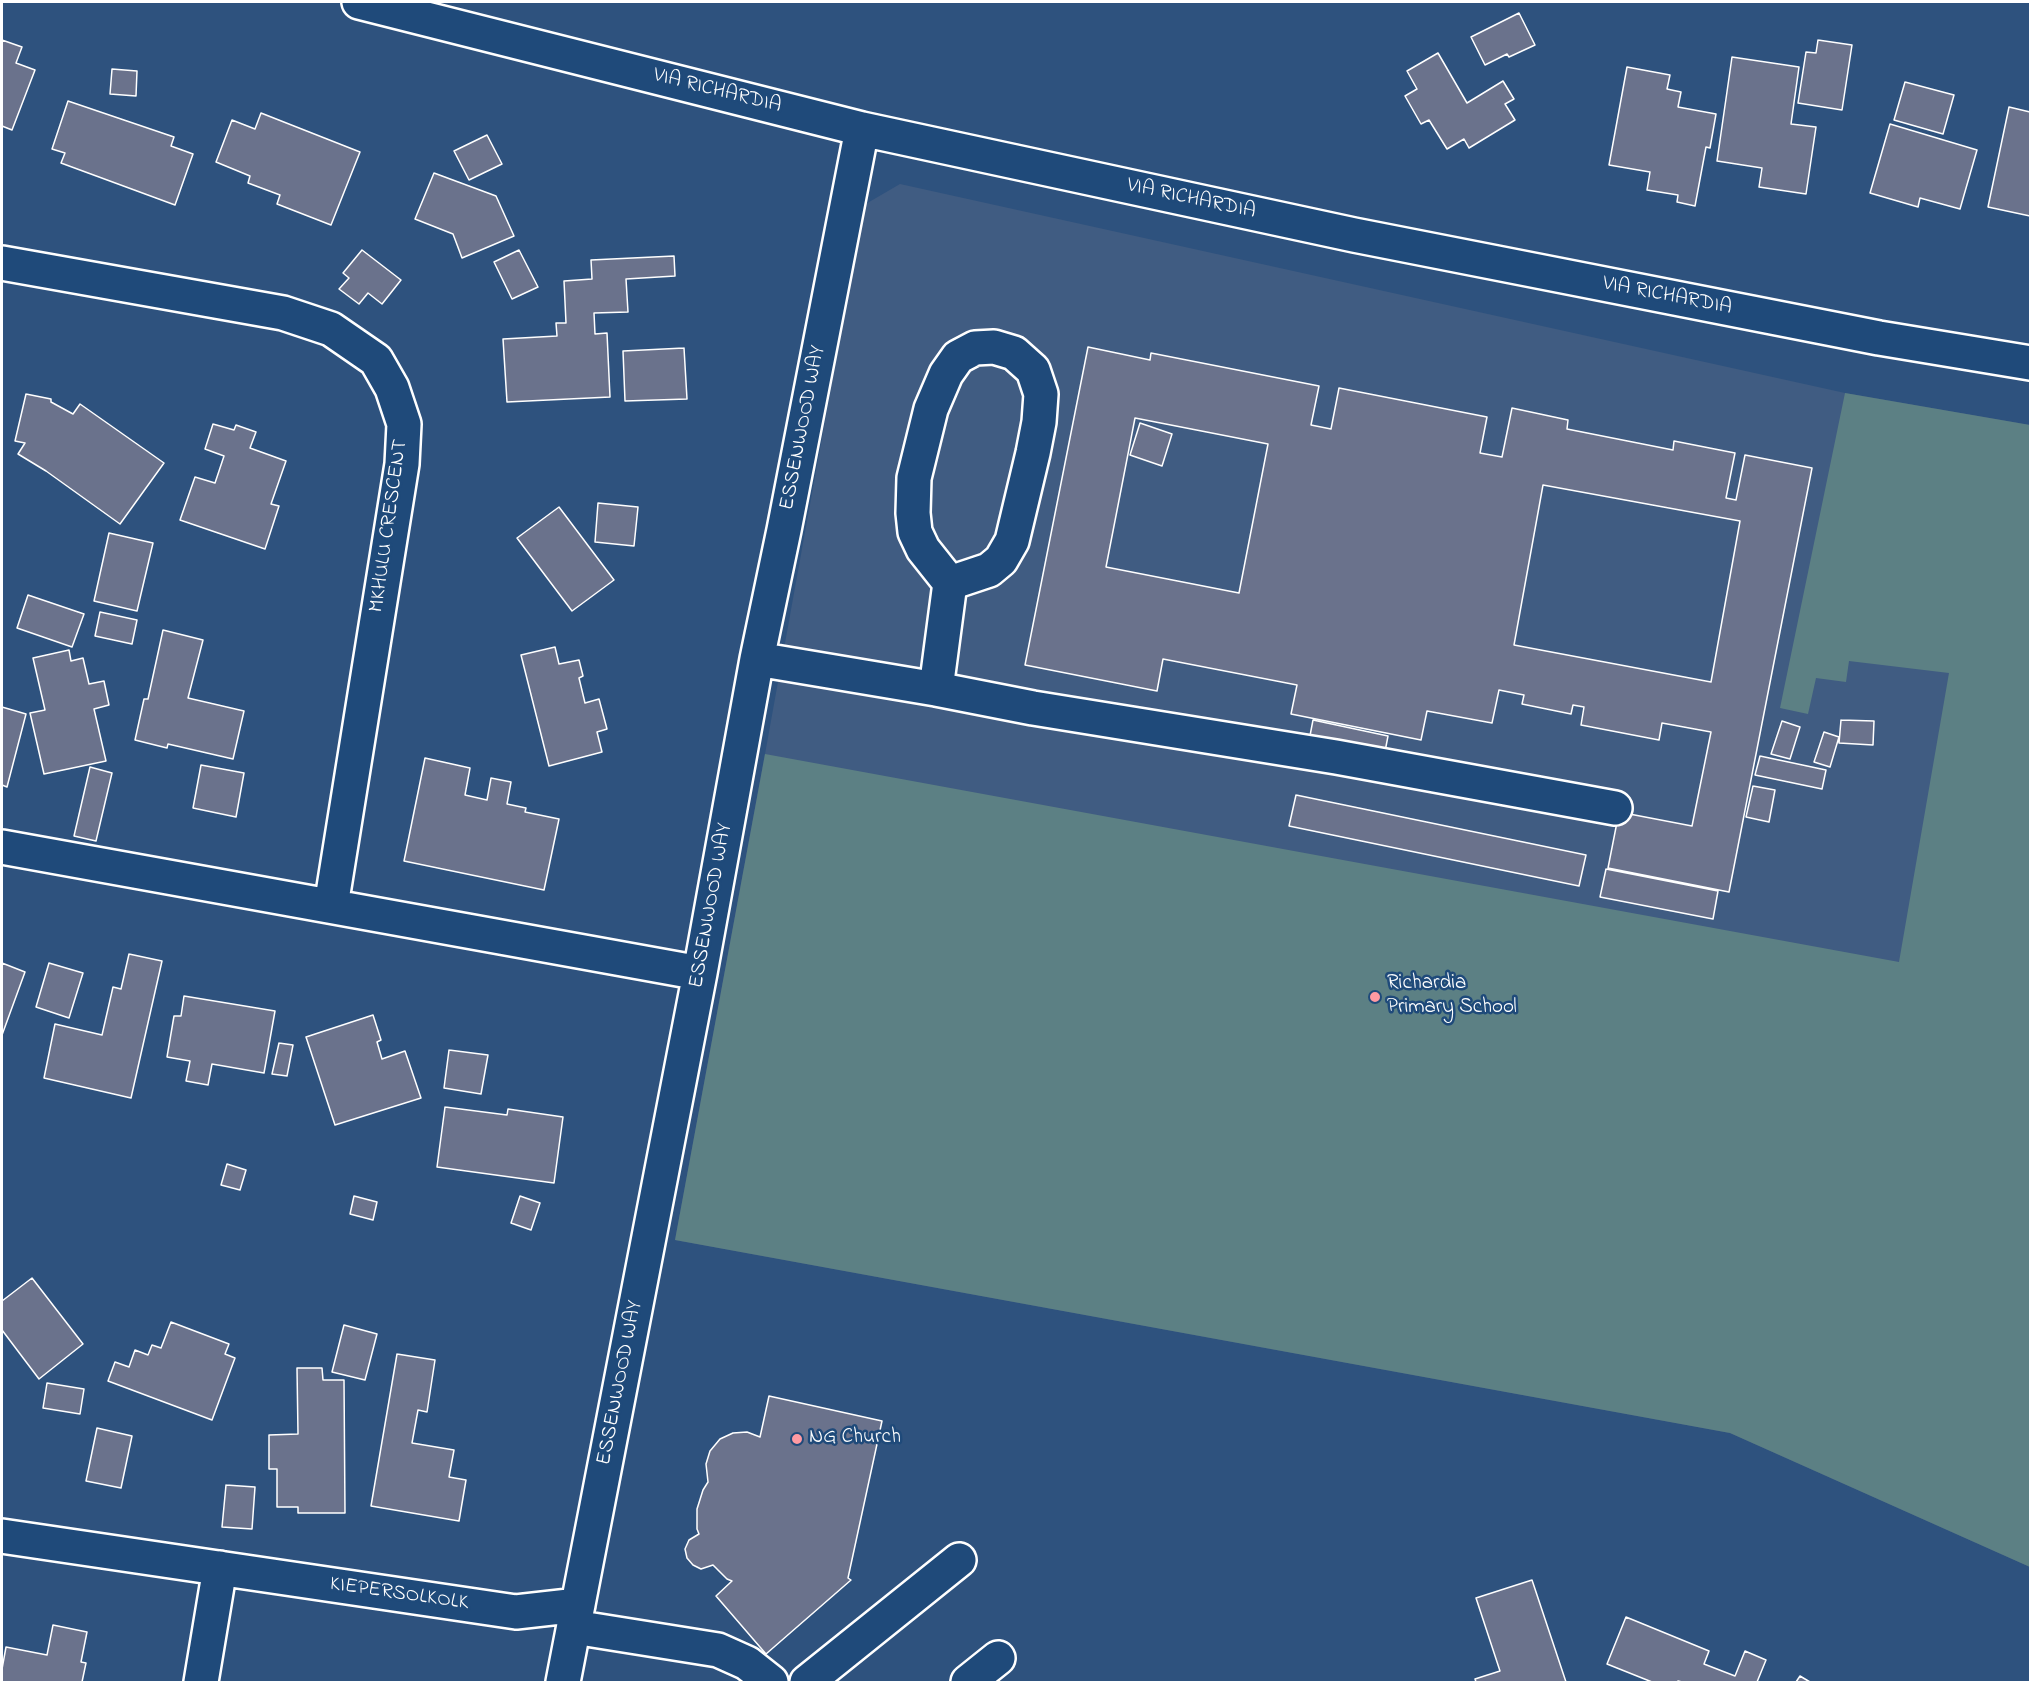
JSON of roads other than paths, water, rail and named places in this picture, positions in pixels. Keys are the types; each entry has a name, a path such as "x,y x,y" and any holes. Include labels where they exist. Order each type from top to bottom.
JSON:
{"street":[{"name":"VIA RICHARDIA","path":"359,2 862,129 1365,238 1879,338 2031,363"},
{"name":"ESSENWOOD WAY","path":"563,1683 700,973 757,658 862,129"},
{"name":"MKHULU CRESCENT","path":"2,263 283,313 331,329 376,360 392,388 404,424 402,464 331,906"},
{"path":"936,689 950,583 923,549 915,532 914,478 931,409 946,374 958,357 975,348 994,346 1014,353 1032,370 1041,394 1039,422 1012,541 1001,560 989,570 950,583"},
{"path":"757,658 1033,708 1336,757 1615,808"},
{"path":"2,847 700,973"},
{"name":"KIEPERSOLKOLK","path":"2,1536 516,1612 576,1616 718,1650 747,1663 771,1683"},
{"path":"807,1683 959,1560"},
{"path":"201,1683 220,1568"},
{"path":"968,1683 998,1658"}],"place":[{"name":"Richardia Primary School","path":"1375,997"},
{"name":"NG Church","path":"797,1439"}]}
